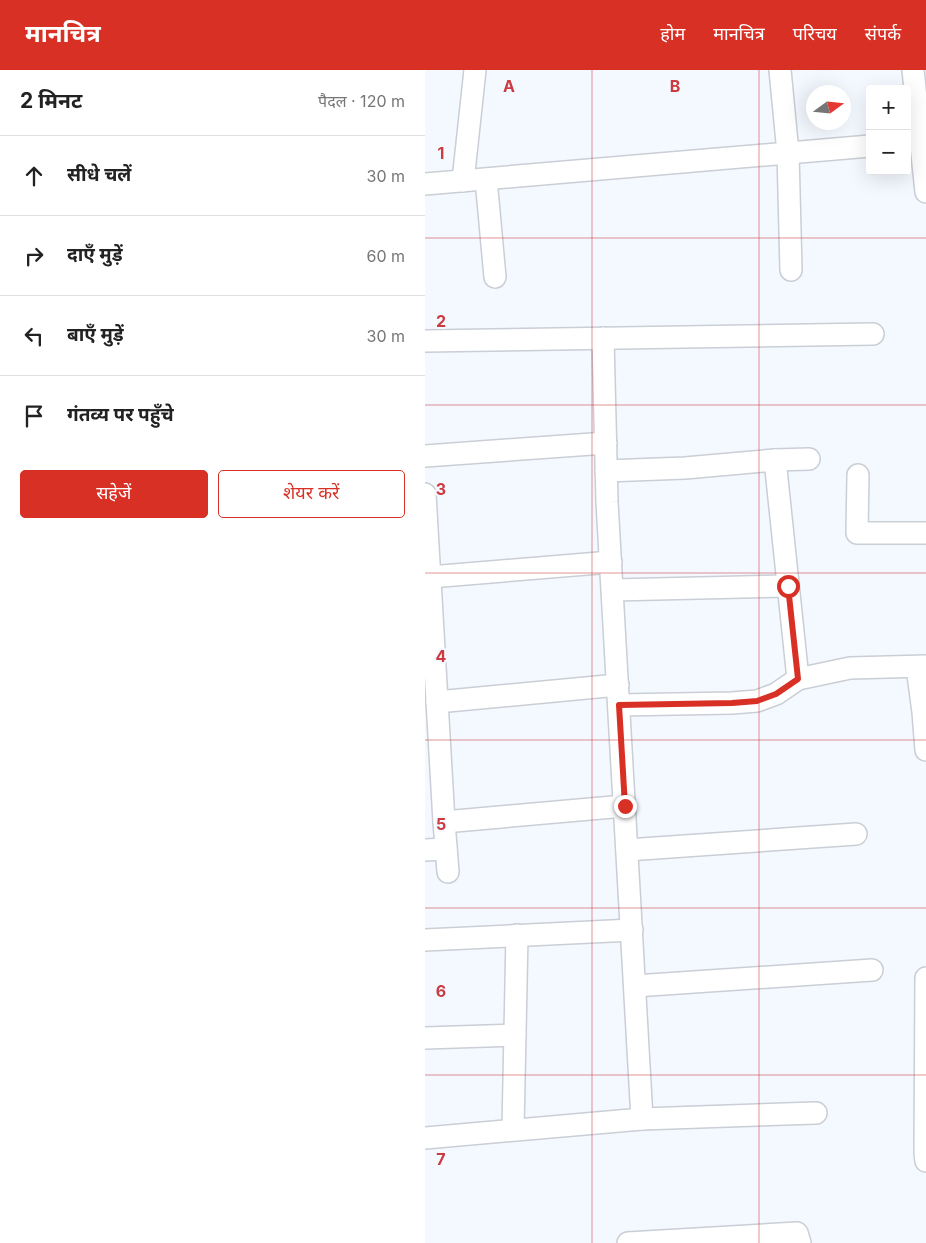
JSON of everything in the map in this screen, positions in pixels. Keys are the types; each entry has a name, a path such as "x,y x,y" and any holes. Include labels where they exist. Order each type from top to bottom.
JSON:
{"street":[{"path":"463,181 475,70"},
{"path":"780,70 788,153 791,270"},
{"path":"913,70 918,141 926,192"},
{"path":"425,184 866,146"},
{"path":"486,179 495,277"},
{"path":"425,341 873,334"},
{"path":"603,338 606,471 642,1119"},
{"path":"425,456 606,443"},
{"path":"606,471 685,468 809,459"},
{"path":"775,460 798,679"},
{"path":"858,476 857,532 926,532"},
{"path":"425,494 430,577 428,602 433,712 448,872"},
{"path":"430,577 611,562"},
{"path":"613,590 788,586"},
{"path":"433,712 618,695 732,703 757,701 776,694 798,679 850,668 921,667 926,750"},
{"path":"444,822 625,806"},
{"path":"627,850 856,834"},
{"path":"425,850 446,849"},
{"path":"425,940 631,930"},
{"path":"513,1129 517,935"},
{"path":"635,986 872,970"},
{"path":"926,978 926,1161"},
{"path":"425,1038 515,1035"},
{"path":"425,1138 642,1119 815,1113"},
{"path":"628,1243 797,1232 800,1243"}],"route":[{"path":"625,806 619,705 757,701 776,694 798,679 788,586"}]}
